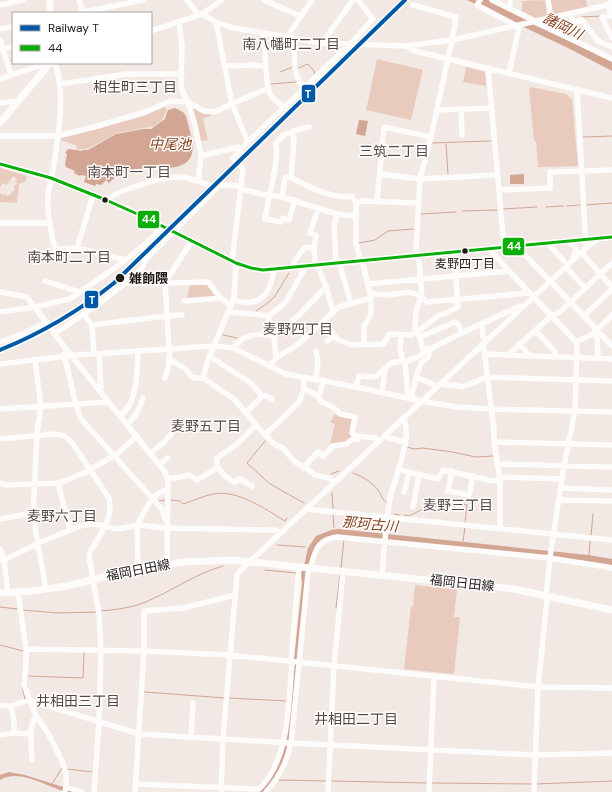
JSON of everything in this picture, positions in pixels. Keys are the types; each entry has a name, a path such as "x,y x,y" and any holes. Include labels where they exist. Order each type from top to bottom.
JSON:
{"main road":[{"path":"50,0 50,12"},
{"path":"0,123 49,64"},
{"name":"福岡日田線","path":"0,594 46,589 167,564 218,560 514,589 612,610"}],"street":[{"path":"0,5 24,0"},
{"path":"79,0 81,12"},
{"path":"86,12 143,0"},
{"path":"188,0 197,13 229,27 322,43 406,46 452,40 611,3 610,16 602,18 612,38"},
{"path":"152,31 202,14 222,0"},
{"path":"264,0 300,16"},
{"path":"287,37 312,0"},
{"path":"322,43 353,0"},
{"path":"203,378 209,356 233,300 234,262 240,188 243,170 233,158 373,19 358,0"},
{"path":"492,0 612,59"},
{"path":"548,0 550,18"},
{"path":"478,3 518,25 520,30 509,73"},
{"path":"413,5 456,17 437,110 420,179 416,250 418,255 422,297 416,310 415,330 423,353"},
{"path":"570,13 573,22 582,20 598,41 612,47"},
{"path":"179,22 182,46 181,88 188,102 195,125 201,156 198,181"},
{"path":"216,22 232,104 246,137 244,146"},
{"path":"0,29 12,27"},
{"path":"264,34 268,88 270,94 284,108"},
{"path":"295,39 294,65 297,80 304,89"},
{"path":"0,40 2,59 11,76"},
{"path":"406,46 415,51 612,98"},
{"path":"1,49 12,47"},
{"path":"0,79 43,64"},
{"path":"55,64 60,99 58,136 47,208 55,249 77,248 126,260"},
{"path":"225,66 266,65"},
{"path":"488,68 504,248"},
{"path":"59,84 128,74 182,74"},
{"path":"0,136 58,136 148,111 170,101 188,102 195,107 209,112 214,112 268,88"},
{"path":"577,89 586,248"},
{"path":"0,103 19,101"},
{"path":"437,110 491,108"},
{"path":"461,109 462,135"},
{"path":"295,200 289,220 265,219 277,149 276,143 284,135 292,131 309,127"},
{"path":"377,201 384,127 431,137"},
{"path":"292,132 294,141 290,178 332,195 343,198 352,196 356,203 356,243 368,284 371,312 364,326 364,345"},
{"path":"201,156 244,146"},
{"path":"0,164 51,178 106,200 192,240 234,262 256,269 274,269 612,237"},
{"path":"499,190 550,188 550,172 612,170"},
{"path":"380,174 420,179 497,175"},
{"path":"282,197 285,178 291,176"},
{"path":"106,200 112,195 142,184 169,178 187,178 208,185"},
{"path":"55,333 84,316 142,268 146,259 220,185 295,200 336,214 355,216"},
{"path":"77,248 93,195"},
{"path":"356,203 362,201 418,203"},
{"path":"318,209 310,233 316,235 314,248 316,265 326,287 333,312"},
{"path":"336,214 334,225 338,262 351,304"},
{"path":"0,223 50,223"},
{"path":"0,312 66,300 126,260 162,226"},
{"path":"221,790 223,738 237,575 281,532 526,304 531,295 550,281 565,264 572,261 581,252 600,238"},
{"path":"165,378 168,369 170,349 166,283 192,240"},
{"path":"566,242 570,242 575,246 576,251 572,261"},
{"path":"550,243 550,246 585,288"},
{"path":"519,246 520,250 611,344"},
{"path":"293,267 294,262 304,248 314,248"},
{"path":"491,248 492,253 576,342 577,358 574,411 567,444 551,549 546,595 547,601 538,687 534,787"},
{"path":"418,335 438,316 457,308 454,251"},
{"path":"581,252 612,288 584,316"},
{"path":"508,355 551,316 560,312 612,263"},
{"path":"228,312 246,315 255,313 268,316 283,305 287,300 306,266"},
{"path":"233,300 249,302 257,301 264,296 270,287 274,269"},
{"path":"368,284 509,271"},
{"path":"45,281 80,292"},
{"path":"124,283 208,282 221,298 231,306"},
{"path":"233,348 246,337 272,336 283,329 326,287"},
{"path":"269,366 276,358 296,346 338,307 351,304 370,295 387,295 406,291 422,297 427,302 531,295"},
{"path":"0,292 27,297 72,356 159,464 167,478 167,564"},
{"path":"185,301 221,298"},
{"path":"356,387 359,376 375,377 393,362 414,360 428,348 430,349 526,304"},
{"path":"92,325 182,315"},
{"path":"576,342 593,334 612,315"},
{"path":"84,316 92,325 101,387 99,389"},
{"path":"268,316 276,358"},
{"path":"0,342 23,334 47,322"},
{"path":"323,322 338,340 352,346 384,344 389,334 418,335 455,322 458,324 462,333"},
{"path":"482,324 494,430 494,442 500,480 500,528"},
{"path":"271,328 283,329"},
{"path":"535,330 555,352 555,357"},
{"path":"597,330 598,358"},
{"path":"55,333 63,351 76,405 82,421 152,498 162,510 165,519 166,517"},
{"path":"401,335 400,349 404,362 410,398"},
{"path":"327,341 334,336"},
{"path":"519,344 530,356"},
{"path":"0,364 64,356 214,346 233,348 286,374 456,407 612,412"},
{"path":"410,398 421,363 428,357 430,349"},
{"path":"120,415 124,413 133,398 136,385 138,351"},
{"path":"316,351 318,360 316,380"},
{"path":"485,354 612,359"},
{"path":"209,356 251,383 262,396 272,399"},
{"path":"169,359 186,369 194,378 203,378 234,399 265,435 274,444 283,448 295,462 315,475 329,478 334,483"},
{"path":"35,360 41,407 37,436 33,513 46,589"},
{"path":"382,392 385,370"},
{"path":"416,377 439,384 462,387 487,377 612,381"},
{"path":"265,435 299,402 304,389 304,378"},
{"path":"318,396 320,394 323,380"},
{"path":"304,389 311,391 318,396 320,401 333,407 340,414 355,417 352,433 359,436 376,438 379,441"},
{"path":"246,413 262,396"},
{"path":"128,424 138,411 143,398"},
{"path":"0,409 109,402"},
{"path":"382,575 384,543 391,497 405,442 407,424 403,418"},
{"path":"252,486 240,479 234,482 224,475 217,466 217,458 237,444 256,425"},
{"path":"151,454 174,431"},
{"path":"0,439 56,434 71,440 109,498 111,504 105,526 88,557 99,614 102,651 94,792"},
{"path":"385,435 389,438 405,442"},
{"path":"0,483 6,485 58,483 90,470 113,456 137,436"},
{"path":"304,468 318,452 323,456 333,446 346,444 353,439 358,439 359,436"},
{"path":"494,442 612,445"},
{"path":"159,464 168,458"},
{"path":"498,464 612,468"},
{"path":"167,478 176,478 189,475 198,479 217,468 217,466"},
{"path":"399,469 409,474 425,475 438,479 443,470 493,481 500,480 503,477 562,479"},
{"path":"452,471 448,491 469,495 473,476"},
{"path":"404,492 409,474"},
{"path":"413,507 419,474"},
{"path":"58,483 70,530"},
{"path":"561,488 612,490"},
{"path":"138,569 137,525 152,498 167,490"},
{"path":"559,500 612,501"},
{"path":"306,509 612,540"},
{"path":"0,519 33,513"},
{"path":"2,560 70,530 91,524 117,529 137,525 166,528 274,530 281,532"},
{"path":"266,792 274,783 282,769 291,743 308,573 316,550 328,538 337,537 384,543 550,558 612,568"},
{"path":"0,549 8,593"},
{"path":"135,784 258,791 269,778 276,766 284,742 300,567"},
{"path":"328,792 334,666 343,572"},
{"path":"18,592 26,649 24,685 27,701 48,733 63,763 66,774 65,789 82,792"},
{"path":"135,792 144,651 144,611 183,608 235,595"},
{"path":"26,649 144,651 230,656 538,687 612,688"},
{"path":"429,792 434,676"},
{"path":"0,705 11,706 27,701 139,734 536,755 612,753"},
{"path":"191,736 193,703"},
{"path":"11,706 14,721 14,734"},
{"path":"32,760 31,734 33,719 36,716"},
{"path":"0,735 31,734"}],"shaded area":[{"path":"546,0 547,16 535,18 522,11 522,1"},
{"path":"550,0 586,0 587,7 553,15"},
{"path":"377,59 423,70 411,120 366,110"},
{"path":"466,67 485,72 486,86 463,82"},
{"path":"531,87 566,94 572,99 578,166 538,167 529,88"},
{"path":"164,106 167,110 162,120 154,126 117,133 89,148 77,150 75,145 61,140 61,137 141,117"},
{"path":"190,106 214,114 203,119 208,140 199,141"},
{"path":"0,168 27,176 25,182 19,184 17,203 0,202 0,193 7,196 10,195 15,188 13,187 18,183 15,182 17,179 13,176 7,185 3,183 0,187"},
{"path":"190,284 207,284 217,297 187,299"},
{"path":"335,414 352,417 353,419 351,440 341,444 330,443 335,424 330,422"},
{"path":"415,585 457,590 454,617 460,617 454,674 404,669 411,606 413,606"}],"water":[{"path":"467,0 489,0 529,19 534,25 612,61 612,71 570,49"},
{"name":"中尾池","path":"175,108 183,112 186,116 191,135 192,151 190,158 186,163 177,167 165,168 164,165 150,165 149,168 127,171 118,175 109,183 106,180 101,185 96,184 95,186 84,182 86,176 80,176 74,173 75,171 66,167 65,164 67,154 65,153 68,149 82,151 88,150 116,134 151,129 165,119 168,110"},
{"path":"359,120 368,121 365,136 356,134"},
{"path":"524,174 524,184 510,184 510,175"},
{"path":"339,529 588,555 612,559 612,565 587,561 332,536 313,552 290,740 281,768 265,792 258,792 262,788 281,756 294,659 302,584 301,573 308,548 316,536 331,530"},
{"path":"9,772 25,775 79,792 59,790 24,777 8,777 0,780 0,775"}],"waterway":[{"path":"582,17 601,16"},
{"name":"諸岡川","path":"550,21 570,22"},
{"path":"298,68 308,64 314,71 315,75"},
{"path":"280,72 293,67"},
{"path":"271,84 296,82"},
{"path":"583,137 612,136"},
{"path":"432,143 491,141"},
{"path":"446,144 448,174"},
{"path":"586,205 612,203"},
{"path":"567,206 580,205"},
{"path":"546,207 563,206"},
{"path":"503,209 537,207"},
{"path":"463,211 497,210"},
{"path":"420,214 456,212"},
{"path":"359,243 375,240 388,231 413,229"},
{"path":"256,311 275,296 289,273"},
{"path":"223,335 237,338"},
{"path":"265,441 247,463 270,484 304,503"},
{"path":"407,447 414,449 423,448 452,452 476,457 493,456"},
{"path":"331,474 339,471"},
{"path":"353,473 373,484 387,503"},
{"path":"332,493 333,508"},
{"path":"171,500 180,501 183,504 213,494 232,494 260,506 285,521 287,518"},
{"path":"159,501 166,500"},
{"name":"那珂古川","path":"404,515 409,516 425,508 459,503 467,505"},
{"path":"465,522 467,505"},
{"name":"那珂古川","path":"394,514 400,515"},
{"path":"591,536 593,514"},
{"path":"333,515 334,528"},
{"path":"463,542 465,527"},
{"path":"341,568 344,539"},
{"path":"589,556 590,541"},
{"path":"277,545 305,547"},
{"path":"100,611 143,603 192,578 223,566"},
{"path":"265,570 296,573"},
{"path":"336,608 340,575"},
{"path":"0,607 17,609"},
{"path":"22,610 58,613 97,612"},
{"path":"0,645 23,651"},
{"path":"27,676 83,678 84,653"},
{"path":"22,687 25,699"},
{"path":"144,692 225,698"},
{"path":"228,698 286,701"},
{"path":"52,784 62,768"},
{"path":"67,769 92,772"},
{"path":"278,780 327,781"},
{"path":"330,781 427,783"},
{"path":"536,784 612,781"},
{"path":"432,783 533,784"}],"rail line":[{"name":"T","path":"0,350 60,321 114,283 405,0"}],"transit line":[{"name":"44","path":"0,164 51,178 106,200 144,217 236,263 263,270 612,237"}],"place":[{"name":"麦野四丁目","path":"465,251"},
{"name":"雑餉隈","path":"120,278"}],"district":[{"name":"南八幡町二丁目","path":"291,44"},
{"name":"相生町三丁目","path":"135,87"},
{"name":"三筑二丁目","path":"394,151"},
{"name":"南本町一丁目","path":"129,172"},
{"name":"南本町二丁目","path":"69,257"},
{"name":"麦野四丁目","path":"298,329"},
{"name":"麦野五丁目","path":"206,426"},
{"name":"麦野三丁目","path":"458,505"},
{"name":"麦野六丁目","path":"62,516"},
{"name":"井相田三丁目","path":"78,701"},
{"name":"井相田二丁目","path":"356,719"}]}
